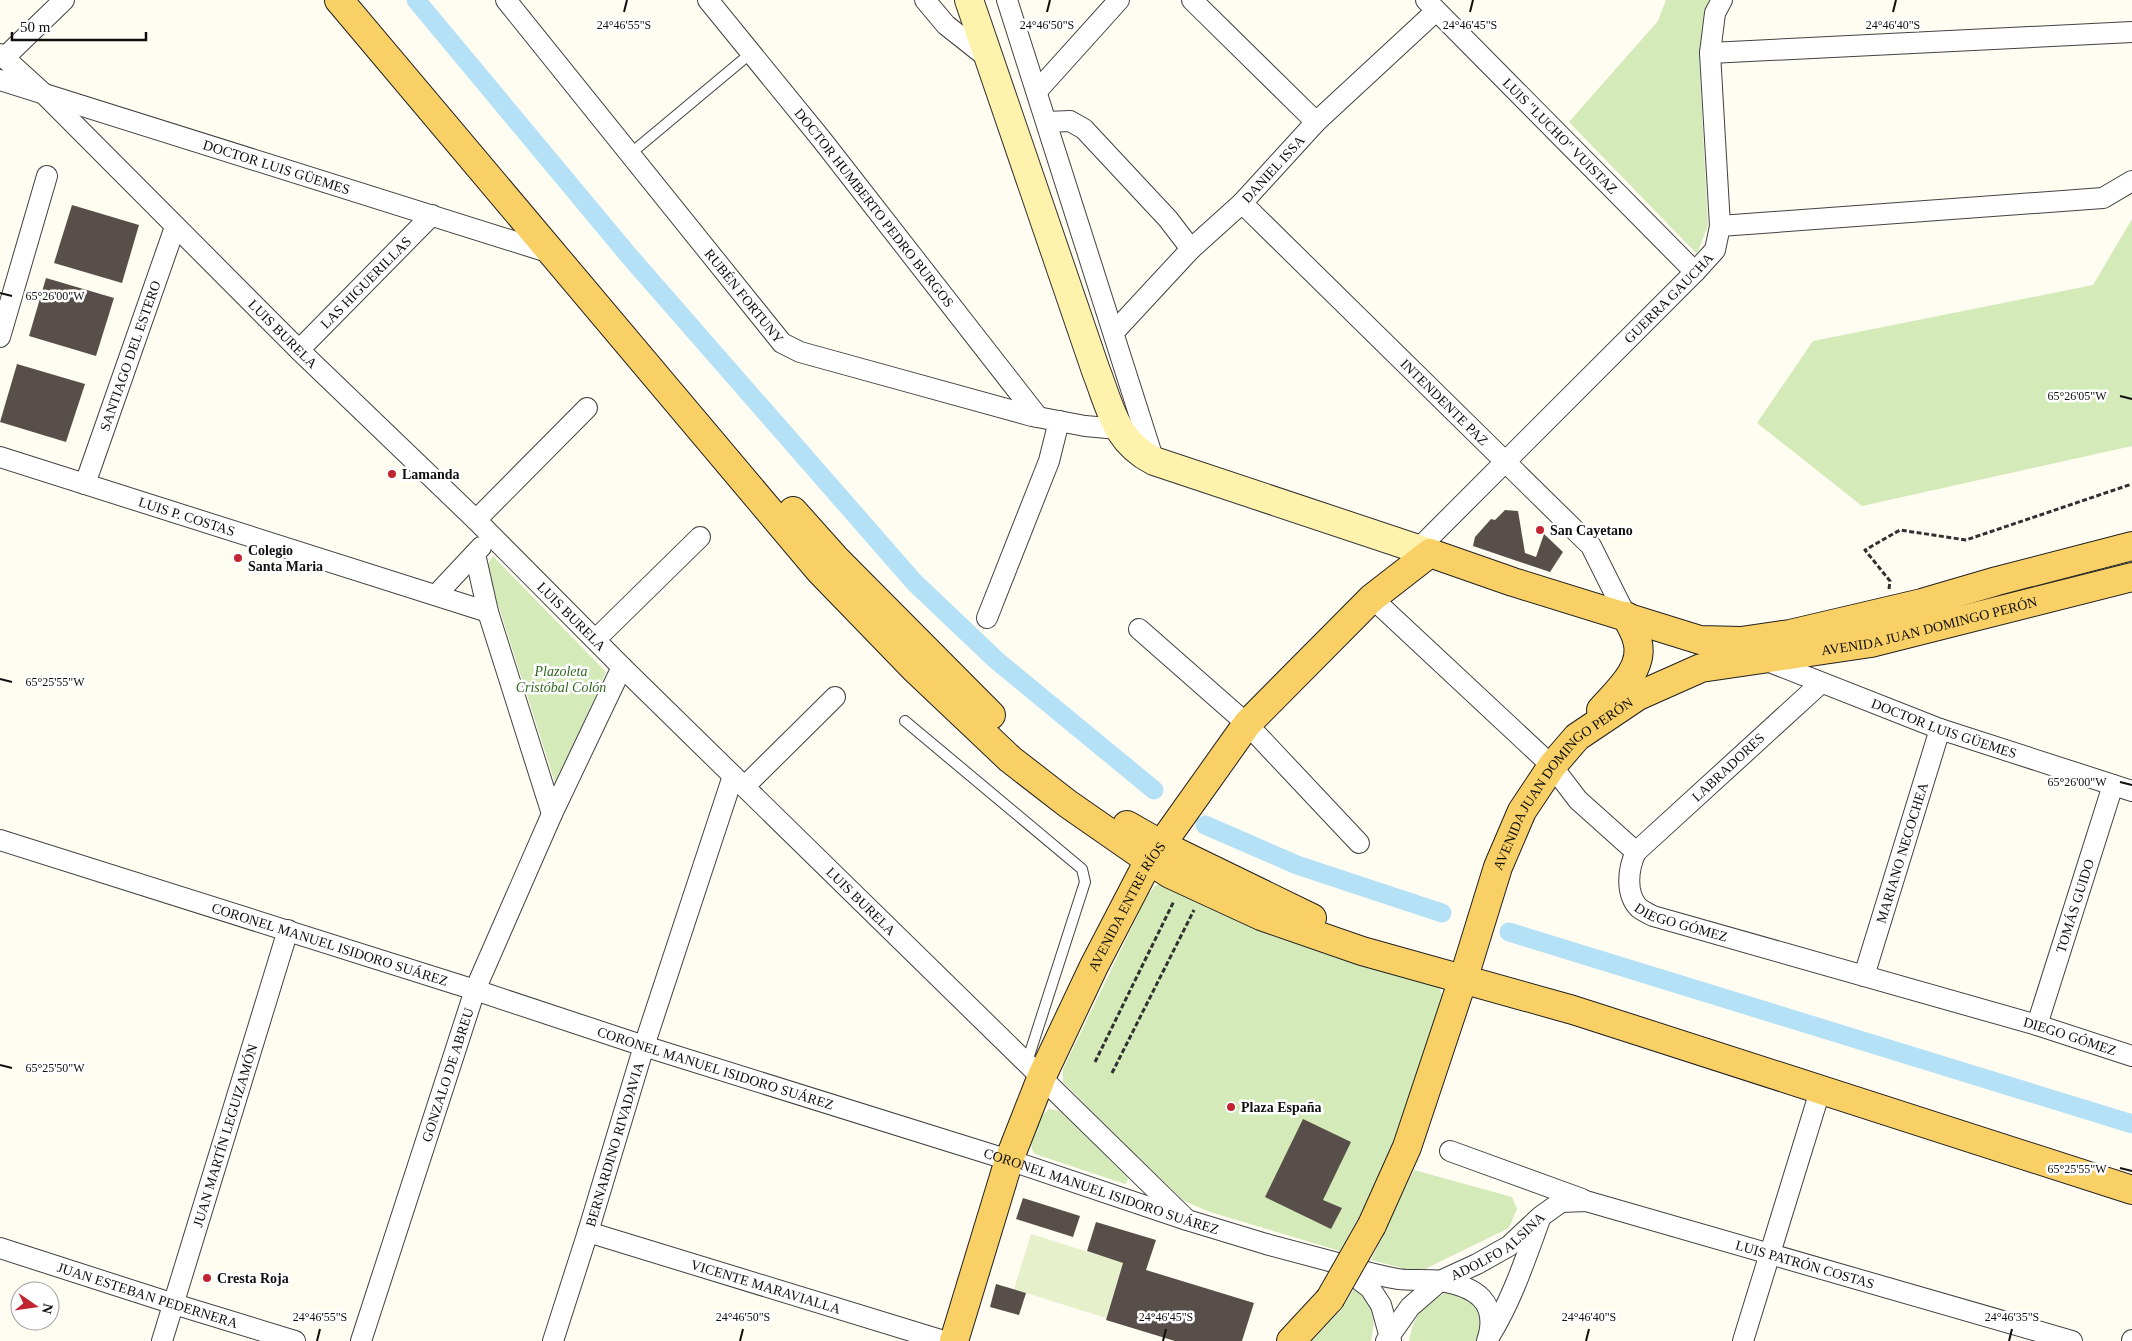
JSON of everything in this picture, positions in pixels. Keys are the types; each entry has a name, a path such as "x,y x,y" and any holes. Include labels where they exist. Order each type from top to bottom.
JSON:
{"main road":[{"path":"339,0 820,571 914,668 1010,758 1068,804 1156,853"},
{"path":"357,0 662,363 835,558 1022,747 1132,830 1156,853 1170,874 1260,916 1362,951 1466,971 1570,1001 2132,1181"},
{"path":"969,0 1093,362 1119,429 1126,441 1138,453 1154,461 1423,552"},
{"name":"AVENIDA JUAN DOMINGO PERÓN","path":"1423,552 1700,640 1742,642 1790,634 1886,612 2132,546"},
{"name":"AVENIDA ENTRE RÍOS","path":"954,1341 1009,1160 1034,1069 1094,966 1156,853 1247,724 1372,598 1423,552"},
{"name":"AVENIDA JUAN DOMINGO PERÓN","path":"1291,1341 1330,1299 1372,1225 1407,1147 1466,971 1498,868 1522,811 1552,766 1577,737 1638,696 1656,686 1701,668 1871,643 2132,577"},
{"path":"1577,737 1634,668 1638,660 1638,642 1626,616"},
{"path":"1466,971 1572,1010 2132,1190"}],"street":[{"path":"2,56 64,0"},
{"name":"RUBÉN FORTUNY","path":"506,0 782,343 800,352 1038,417 1119,429"},
{"name":"DOCTOR HUMBERTO PEDRO BURGOS","path":"708,0 1038,417"},
{"path":"925,0 946,25 989,59"},
{"path":"1007,0 1154,461"},
{"path":"1037,90 1119,0"},
{"path":"1192,0 1316,122"},
{"name":"GUERRA GAUCHA","path":"1423,552 1506,461 1715,250 1720,226 1710,53 1715,13 1722,0"},
{"name":"DANIEL ISSA","path":"1114,332 1191,249 1242,203 1316,122 1431,6"},
{"name":"LUIS \"LUCHO\" VUISTAZ","path":"1431,6 1695,272"},
{"path":"1710,53 2132,32"},
{"name":"LUIS BURELA","path":"2,56 44,94 299,350 491,534 622,667 1187,1220"},
{"name":"DOCTOR LUIS GÜEMES","path":"0,80 554,254"},
{"path":"1047,122 1070,121 1084,128 1168,219 1191,249"},
{"path":"0,337 47,176"},
{"path":"1720,226 2103,198 2131,182"},
{"name":"INTENDENTE PAZ","path":"1242,203 1592,546 1626,616"},
{"name":"LAS HIGUERILLAS","path":"299,350 432,215"},
{"name":"SANTIAGO DEL ESTERO","path":"85,484 176,227"},
{"path":"476,520 587,408"},
{"path":"987,618 1049,462 1060,421"},
{"name":"LUIS P. COSTAS","path":"0,457 488,612"},
{"path":"436,595 475,554 491,534"},
{"path":"596,639 700,536"},
{"path":"475,554 488,612 552,814"},
{"path":"1372,598 1552,766 1578,800 1636,852"},
{"path":"1139,629 1247,724 1359,843"},
{"name":"DOCTOR LUIS GÜEMES","path":"1760,658 1940,729 2132,792"},
{"name":"GONZALO DE ABREU","path":"360,1341 475,990 552,814 622,667"},
{"name":"LABRADORES","path":"1636,852 1821,682"},
{"name":"BERNARDINO RIVADAVIA","path":"554,1341 644,1046 739,781 835,697"},
{"name":"MARIANO NECOCHEA","path":"1864,976 1940,729"},
{"name":"TOMÁS GUIDO","path":"2037,1025 2113,785"},
{"name":"CORONEL MANUEL ISIDORO SUÁREZ","path":"0,840 288,930 644,1046 1009,1160 1187,1220 1337,1263 1370,1288 1381,1305 1389,1338"},
{"name":"DIEGO GÓMEZ","path":"1636,852 1630,864 1630,891 1639,908 1653,916 2037,1025 2132,1056"},
{"name":"JUAN MARTÍN LEGUIZAMÓN","path":"162,1341 288,930"},
{"path":"1743,1341 1820,1091"},
{"path":"1450,1151 1586,1201"},
{"name":"LUIS PATRÓN COSTAS","path":"1540,1217 1561,1202 1586,1201 2072,1341"},
{"name":"ADOLFO ALSINA","path":"1389,1338 1410,1307 1440,1281 1478,1264 1509,1246 1540,1217"},
{"name":"ADOLFO ALSINA","path":"1487,1341 1502,1316 1515,1287 1540,1217"},
{"name":"VICENTE MARAVIALLA","path":"588,1232 944,1341"},
{"name":"JUAN ESTEBAN PEDERNERA","path":"0,1248 295,1341"},
{"name":"ADOLFO ALSINA","path":"1337,1263 1399,1279 1440,1281 1478,1293 1489,1309 1491,1323 1487,1341"}],"lane":[{"path":"630,154 751,53"},
{"path":"905,720 1082,869 1084,882 1034,1069"}],"path":[{"path":"1886,612 1890,581 1865,550 1900,530 1966,540 2132,484"},
{"path":"1095,1062 1174,901"},
{"path":"1112,1073 1194,910"}],"green space":[{"path":"1666,0 1712,0 1699,57 1708,225 1697,254 1569,122 1658,21"},
{"path":"2132,219 2132,446 1862,506 1757,423 1813,341 2093,285"},
{"name":"Plazoleta Cristóbal Colón","path":"493,556 606,672 556,786 486,567"},
{"path":"1163,884 1252,926 1339,959 1439,987 1443,997 1392,1145 1369,1199 1340,1251 1210,1212 1184,1201 1063,1082 1063,1069 1147,896 1156,885"},
{"path":"1049,1109 1060,1111 1128,1178 1127,1183 1125,1184 1035,1154 1031,1144 1032,1137 1037,1124"},
{"path":"1414,1170 1512,1197 1517,1209 1509,1228 1425,1269 1410,1270 1371,1260"},
{"path":"1031,1234 1123,1263 1106,1318 1014,1289"},
{"path":"1356,1286 1363,1292 1373,1310 1374,1324 1371,1341 1312,1341 1342,1309"},
{"path":"1445,1293 1465,1297 1482,1310 1483,1332 1476,1341 1409,1341 1420,1312 1430,1302"}],"building":[{"path":"72,205 139,225 122,283 54,263"},
{"path":"46,278 114,298 96,356 29,336"},
{"path":"17,364 85,384 66,442 0,422"},
{"path":"1505,510 1518,511 1525,553 1536,557 1544,534 1563,552 1550,572 1473,546 1475,537 1491,519 1495,520"},
{"path":"1303,1119 1351,1142 1323,1200 1342,1208 1331,1229 1265,1197"},
{"path":"1023,1198 1080,1216 1073,1237 1016,1219"},
{"path":"1096,1222 1156,1240 1146,1270 1254,1303 1242,1341 1175,1341 1106,1320 1123,1263 1087,1251"},
{"path":"996,1284 1026,1293 1019,1315 990,1307"}],"waterway":[{"path":"416,0 630,257 914,582 996,660 1154,790"},
{"path":"1205,825 1297,865 1442,913"},
{"path":"1509,932 2132,1124"}],"place":[{"name":"Lamanda","path":"392,474"},
{"name":"San Cayetano","path":"1540,530"},
{"name":"Colegio Santa Maria","path":"238,558"},
{"name":"Plaza España","path":"1231,1107"},
{"name":"Cresta Roja","path":"207,1278"}]}
